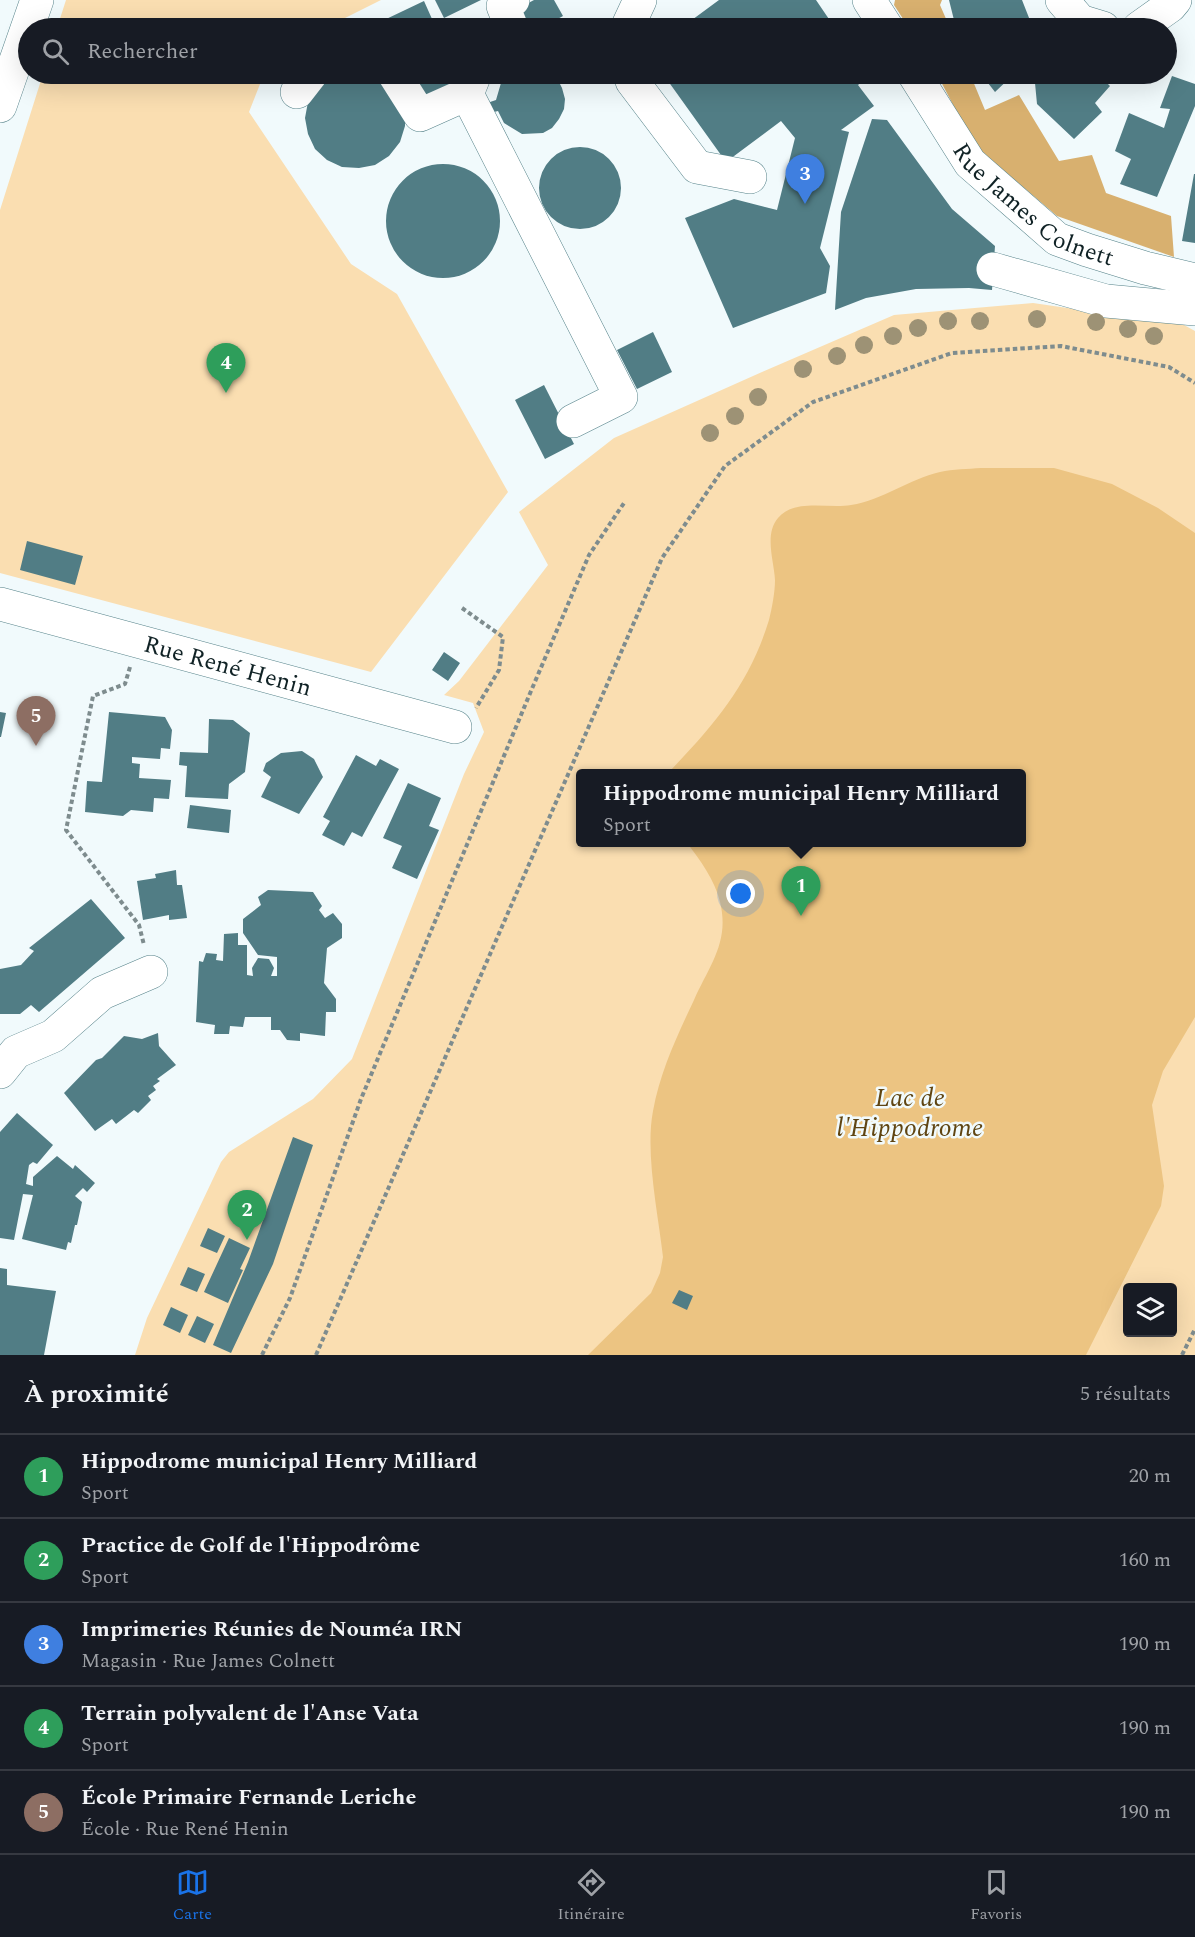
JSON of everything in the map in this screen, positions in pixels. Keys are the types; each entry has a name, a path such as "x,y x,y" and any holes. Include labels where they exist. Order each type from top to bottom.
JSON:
{"street":[{"path":"31,18 37,0"},
{"path":"508,18 503,6 513,0"},
{"path":"632,18 640,0"},
{"path":"869,0 881,18"},
{"path":"1062,0 1077,18"},
{"path":"1153,18 1175,0"},
{"path":"0,106 18,54"},
{"path":"400,84 420,115 471,84 621,397 573,421"},
{"path":"634,84 697,167 750,177"},
{"name":"Rue James Colnett","path":"920,84 970,163 1057,239 1136,265 1195,280"},
{"path":"993,269 1106,300 1195,309"},
{"name":"Rue René Henin","path":"0,604 455,727"},
{"path":"5,1058 53,1036 102,993 151,972"}],"path":[{"path":"316,1355 662,558 725,466 813,402 952,353 1060,346 1169,367 1195,382"},
{"path":"262,1355 290,1298 361,1099 589,555 624,503"},
{"path":"455,727 475,709 499,670 503,637 462,608"},
{"path":"138,641 125,684 93,696 66,830 139,925 151,972"},
{"path":"1182,1355 1195,1329"}],"shaded area":[{"path":"66,0 381,0 345,18 60,18"},
{"path":"895,0 942,0 940,5 946,18 902,18 894,5"},
{"path":"40,84 260,84 249,112 351,264 397,294 508,492 371,672 0,573 0,210"},
{"path":"942,84 974,84 985,110 1019,95 1059,161 1092,155 1106,193 1171,216 1174,257 1057,216 974,145"},
{"path":"1033,303 1184,325 1195,331 1195,1355 135,1355 147,1318 221,1162 229,1152 313,1099 352,1059 464,774 484,732 473,703 444,695 459,681 548,565 519,512 614,438 894,315"}],"water":[{"name":"Lac de l'Hippodrome","path":"1054,468 1112,484 1158,508 1195,533 1195,1017 1163,1071 1152,1105 1164,1186 1161,1206 1086,1355 588,1355 651,1293 660,1273 663,1257 650,1145 653,1111 670,1054 716,953 722,929 720,902 715,886 690,847 1026,847 1026,769 672,769 728,703 751,665 761,643 774,595 771,532 778,518 793,508 803,506 842,506 874,499 918,479 950,470"}],"building":[{"path":"435,0 481,0 444,18"},
{"path":"534,0 554,0 563,16 559,18 524,18 519,8"},
{"path":"719,0 816,0 828,18 695,18"},
{"path":"949,0 1022,0 1029,18 954,18"},
{"path":"424,1 432,18 388,18"},
{"path":"1177,78 1195,84 1195,106 1157,197 1120,184 1131,159 1115,151 1129,113 1164,128 1170,109 1160,108 1169,84 1177,84"},
{"path":"321,84 391,84 405,110 405,126 400,142 389,156 375,165 359,168 342,167 327,160 315,149 308,134 305,118 308,102"},
{"path":"411,84 450,84 419,100"},
{"path":"501,84 560,84 565,99 564,109 552,128 543,133 522,134 504,123 498,111 490,113 487,103 496,100"},
{"path":"670,84 859,84 874,106 841,130 849,132 820,248 830,266 826,293 733,328 685,218 734,199 777,210 795,138 781,121 726,162"},
{"path":"989,84 1003,84 995,92"},
{"path":"1035,84 1108,84 1110,86 1095,103 1102,112 1074,139 1037,104"},
{"path":"872,119 887,120 952,209 995,246 992,290 916,289 866,298 835,310 841,212"},
{"path":"572,147 588,147 603,154 614,165 621,180 618,204 609,217 588,229 572,229 557,222 546,211 539,196 539,180 546,165 557,154"},
{"path":"443,164 465,168 483,181 496,199 500,221 496,243 483,261 465,274 443,278 421,274 403,261 390,243 386,221 390,199 403,181 421,168"},
{"path":"1195,174 1195,243 1182,241"},
{"path":"653,332 672,372 637,389 617,350"},
{"path":"544,385 574,444 545,459 515,400"},
{"path":"27,541 83,556 75,585 20,570"},
{"path":"444,652 460,663 448,681 432,670"},
{"path":"0,712 6,713 1,737 0,737"},
{"path":"109,712 165,717 172,730 170,749 161,748 160,759 132,757 132,763 140,764 139,778 171,780 169,799 154,798 153,812 131,810 123,816 85,812 87,781 102,782"},
{"path":"209,719 233,720 250,733 245,772 229,784 228,799 185,797 187,766 179,765 180,752 208,753"},
{"path":"302,751 314,759 323,777 299,814 261,797 271,777 263,771 266,763 281,753"},
{"path":"356,755 376,766 380,759 399,769 362,837 352,832 344,846 322,835 330,821 323,817"},
{"path":"408,783 441,798 429,826 439,830 417,879 392,868 402,846 383,838"},
{"path":"190,805 231,810 229,833 187,828"},
{"path":"176,870 177,885 182,885 187,918 169,920 169,915 143,920 137,881 156,878 155,874"},
{"path":"268,890 313,892 322,906 319,910 325,918 333,913 342,924 342,938 327,948 324,983 336,999 336,1012 326,1012 325,1036 300,1033 300,1041 287,1040 280,1030 271,1030 271,1017 245,1017 243,1027 230,1026 229,1034 214,1034 215,1025 196,1022 199,961 203,962 206,953 217,954 216,960 223,961 224,934 238,933 238,945 247,945 247,975 253,976 252,968 258,958 269,959 274,968 271,976 277,976 277,957 258,955 243,933 243,919 261,905 258,897"},
{"path":"91,899 125,938 39,1012 31,1005 20,1014 0,1014 0,969 21,965 34,951 29,948"},
{"path":"158,1033 159,1046 176,1065 157,1079 160,1081 153,1086 156,1090 148,1096 151,1100 138,1113 134,1110 116,1124 112,1119 95,1131 64,1093 96,1060 102,1058 124,1036 142,1039"},
{"path":"17,1113 53,1145 37,1164 33,1162 29,1165 26,1184 33,1186 33,1177 57,1156 73,1169 75,1165 95,1183 87,1192 83,1188 75,1196 82,1202 71,1243 68,1242 66,1250 22,1239 33,1195 23,1194 14,1240 0,1238 0,1132"},
{"path":"293,1137 313,1145 273,1264 231,1353 213,1345 248,1262"},
{"path":"208,1228 225,1236 217,1253 200,1246"},
{"path":"229,1238 250,1248 228,1303 204,1292"},
{"path":"188,1267 205,1274 197,1292 180,1285"},
{"path":"0,1268 7,1269 7,1285 56,1291 44,1355 0,1355"},
{"path":"679,1290 693,1296 687,1310 672,1303"},
{"path":"171,1307 188,1315 180,1333 163,1325"},
{"path":"197,1316 214,1324 205,1343 188,1335"}],"place":[{"name":"Imprimeries Réunies de Nouméa IRN","path":"805,204"},
{"name":"Terrain polyvalent de l'Anse Vata","path":"226,393"},
{"name":"École Primaire Fernande Leriche","path":"36,746"},
{"name":"Hippodrome municipal Henry Milliard","path":"801,916"},
{"name":"Practice de Golf de l'Hippodrôme","path":"247,1240"}]}
